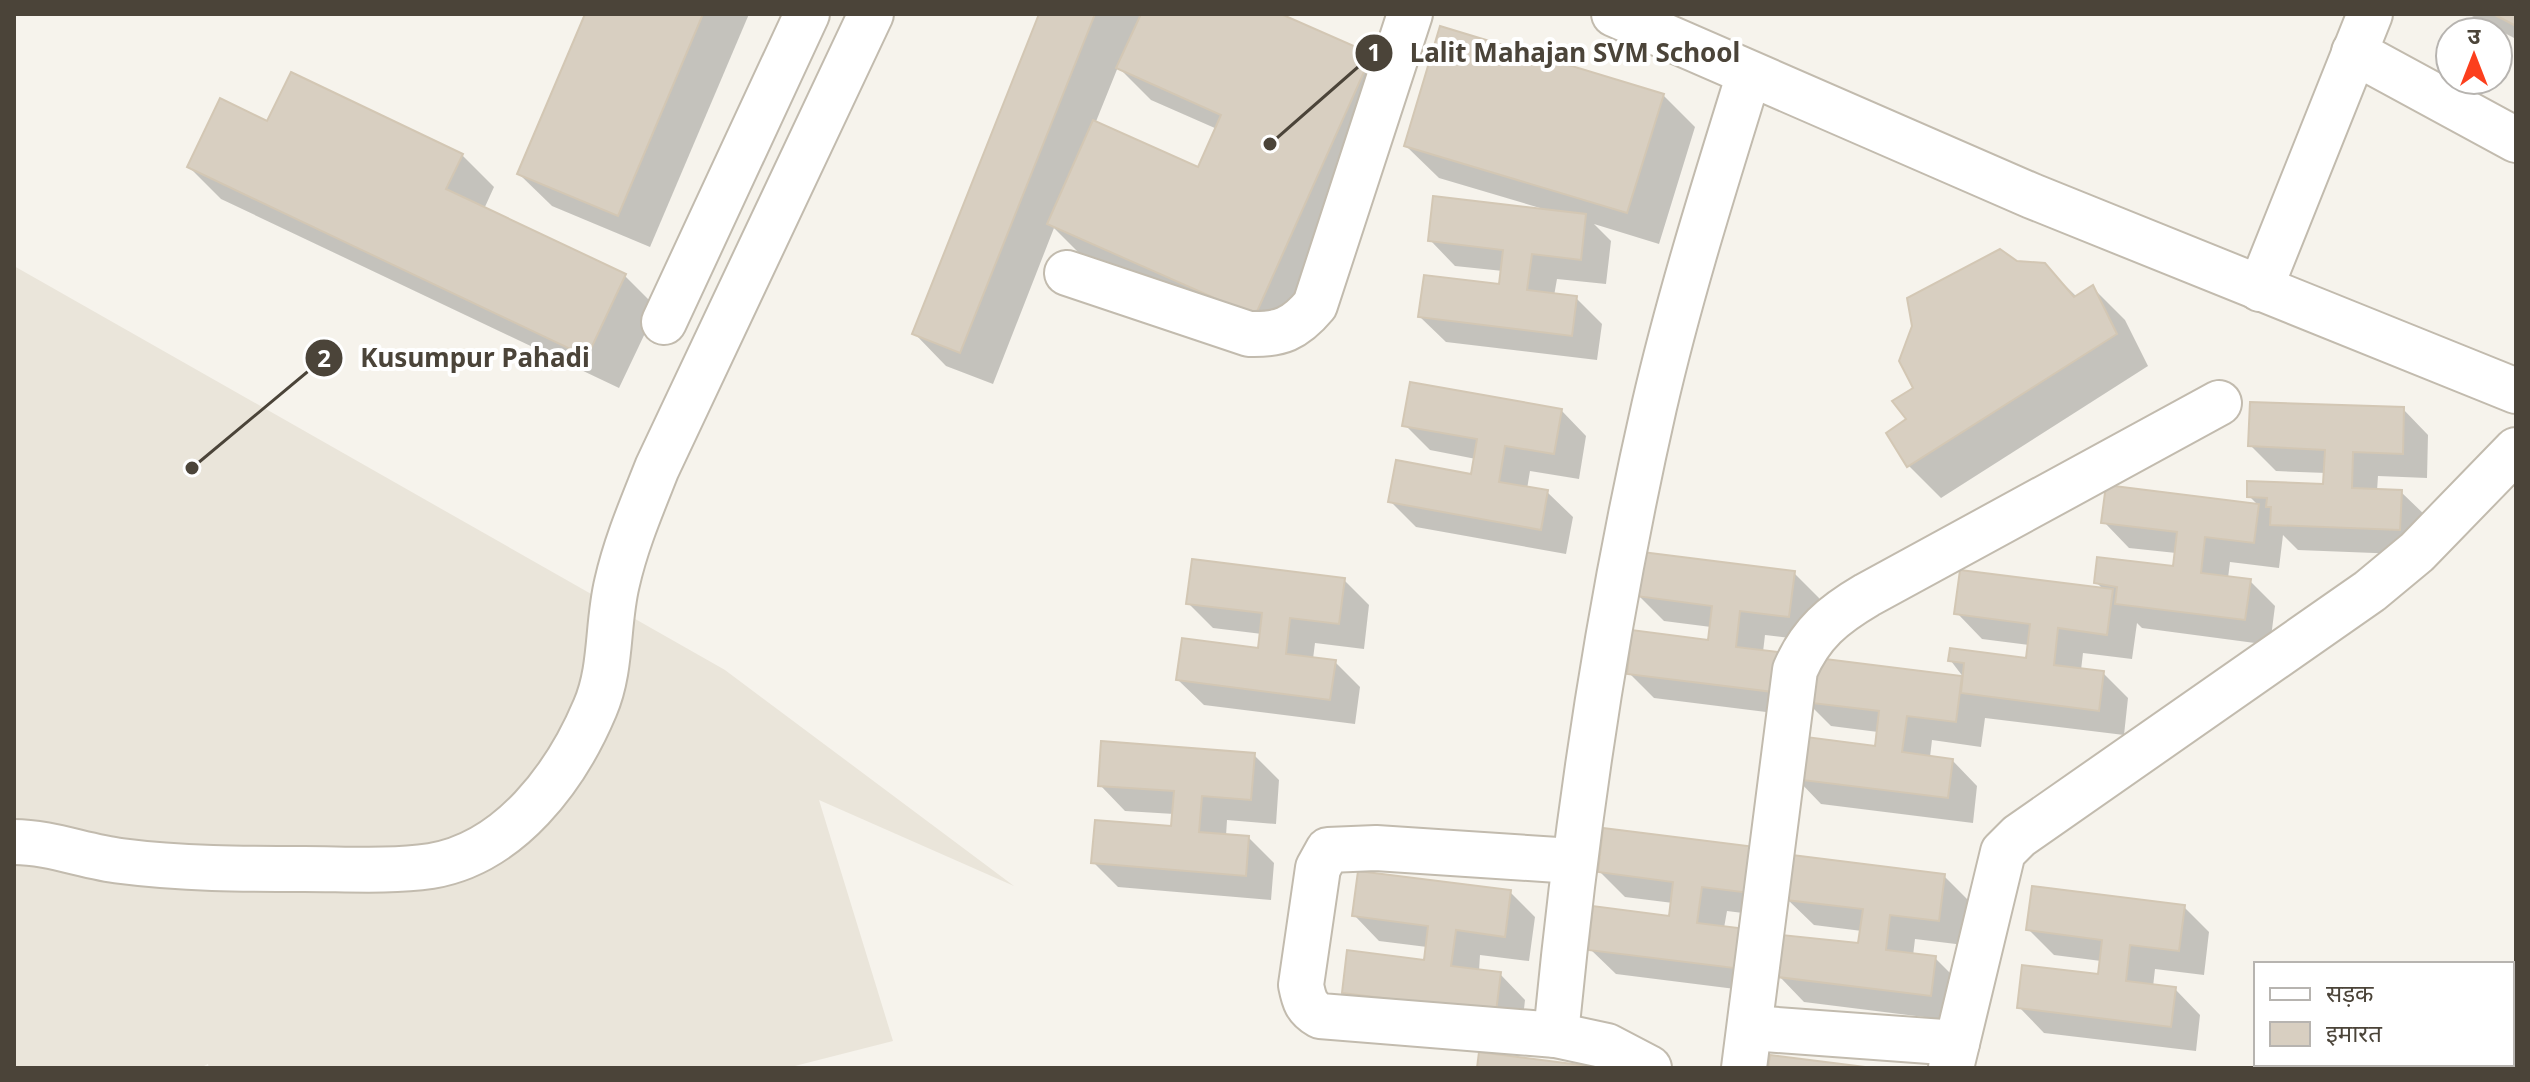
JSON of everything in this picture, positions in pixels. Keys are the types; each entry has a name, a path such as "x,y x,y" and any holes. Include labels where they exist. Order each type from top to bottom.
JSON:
{"street":[{"path":"664,322 807,14"},
{"path":"14,842 120,861 169,865 393,869 433,865 470,854 506,833 539,800 566,763 596,707 604,678 616,584 657,468 871,14"},
{"path":"1067,273 1249,334 1277,335 1299,324 1315,305 1410,14"},
{"path":"1614,14 2260,289 2516,391"},
{"path":"2260,289 2362,33 2516,140"},
{"path":"1556,1035 1573,861 1608,638 1655,404 1698,241 1749,74"},
{"path":"2219,403 1867,595 1820,627 1805,646 1795,670 1748,1048 1954,1056 2003,852 2019,836 2370,591 2417,552 2516,450"},
{"path":"1573,861 1376,848 1328,850 1318,868 1301,985 1308,1009 1320,1016 1556,1035 1607,1046 1649,1068"}],"shaded area":[{"path":"14,266 725,670 1014,886 819,800 893,1041 787,1068 209,1068 208,1064 200,1068 14,1068"}],"building":[{"path":"585,14 703,14 618,216 517,174"},
{"path":"1039,14 1095,14 960,353 912,334"},
{"path":"1141,14 1281,14 1372,54 1255,316 1047,224 1093,120 1198,167 1221,115 1116,68"},
{"path":"2493,14 2516,14 2516,26 2514,16"},
{"path":"1440,26 1664,94 1627,213 1404,146"},
{"path":"291,72 463,154 446,189 626,274 587,357 187,167 220,98 267,121"},
{"path":"1433,196 1586,214 1581,260 1532,254 1527,290 1577,296 1572,336 1418,317 1424,275 1499,284 1503,250 1428,241"},
{"path":"2000,249 2017,261 2045,263 2074,297 2093,285 2117,334 1907,467 1886,433 1906,419 1892,401 1913,388 1899,361 1912,326 1907,298"},
{"path":"1410,382 1562,409 1554,454 1505,446 1499,482 1548,490 1541,530 1388,502 1396,460 1471,474 1477,439 1402,426"},
{"path":"2250,402 2404,407 2403,454 2353,452 2352,488 2402,490 2400,530 2270,525 2271,507 2266,507 2267,498 2247,497 2247,481 2323,484 2325,450 2248,446"},
{"path":"2106,485 2259,504 2254,543 2205,537 2201,573 2251,579 2245,620 2115,604 2117,587 2094,583 2097,557 2173,566 2177,532 2101,523"},
{"path":"1642,552 1795,571 1789,617 1740,611 1736,647 1786,653 1781,693 1627,674 1632,630 1708,640 1712,606 1636,596"},
{"path":"1192,559 1345,578 1339,624 1290,618 1286,654 1336,660 1330,700 1176,680 1182,638 1258,648 1262,613 1186,604"},
{"path":"1960,570 2113,589 2107,635 2058,628 2054,665 2104,671 2099,711 1961,693 1964,663 1948,661 1950,648 2026,658 2030,624 1954,614"},
{"path":"1809,657 1962,676 1956,722 1907,716 1902,752 1953,759 1948,798 1794,779 1799,736 1875,746 1879,711 1803,702"},
{"path":"1101,741 1255,753 1251,800 1202,796 1199,832 1249,836 1246,876 1091,863 1095,820 1171,826 1174,791 1098,786"},
{"path":"1603,828 1756,847 1750,893 1702,887 1697,923 1747,929 1742,969 1588,950 1593,906 1669,916 1673,882 1598,872"},
{"path":"1792,855 1945,874 1939,921 1890,915 1886,950 1936,956 1931,996 1777,977 1782,935 1858,943 1863,909 1786,900"},
{"path":"1358,871 1511,890 1505,937 1456,930 1451,966 1501,972 1496,1012 1342,993 1347,950 1424,960 1428,926 1352,916"},
{"path":"2032,886 2185,905 2179,951 2130,945 2126,981 2176,987 2171,1027 2017,1008 2022,965 2098,974 2102,940 2026,930"},
{"path":"1479,1052 1604,1068 1477,1068"},
{"path":"1770,1055 1873,1068 1768,1068"}],"place":[{"name":"Lalit Mahajan SVM School","path":"1270,144"},
{"name":"Kusumpur Pahadi","path":"192,468"}]}
